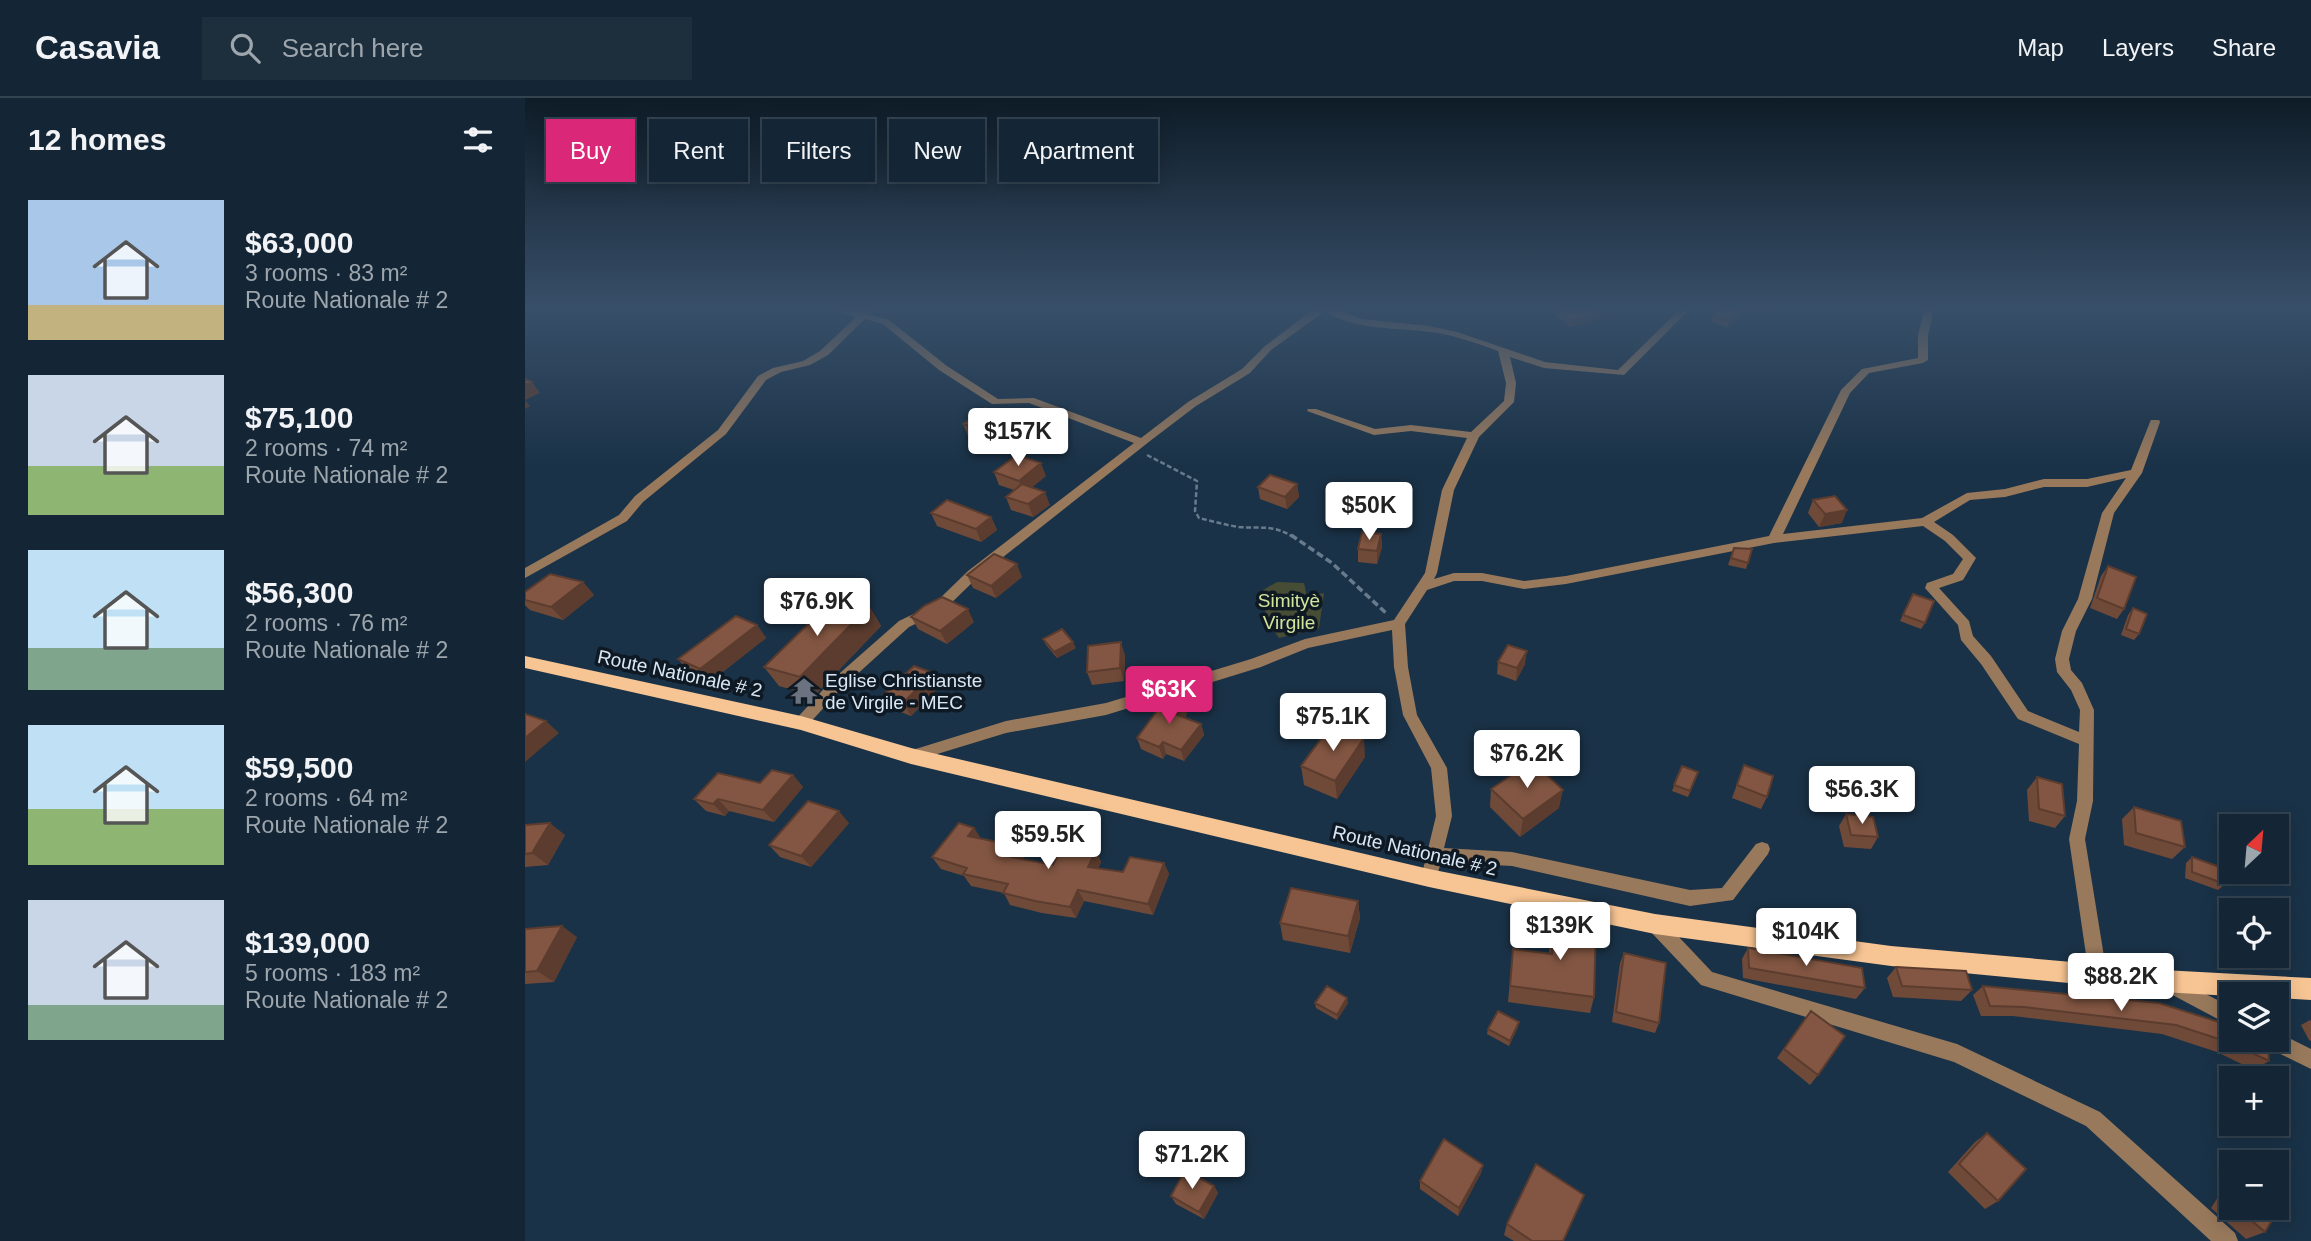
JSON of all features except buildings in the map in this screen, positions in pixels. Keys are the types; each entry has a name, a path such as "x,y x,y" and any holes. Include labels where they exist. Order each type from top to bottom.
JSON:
{"main road":[{"name":"Route Nationale # 2","path":"525,662 801,723 911,756 1429,878 1655,924 1891,956 2164,981 2311,989"}],"street":[{"path":"525,574 623,518 639,499 722,432 762,378 777,370 813,359"},
{"path":"933,359 996,402 1030,400 1144,441"},
{"path":"801,723 837,684 904,624 939,607 973,574 1192,404 1246,371 1257,359"},
{"path":"1429,878 1444,817 1439,768 1410,715 1401,667 1398,624 1431,573 1448,490 1474,436 1509,402 1511,383 1506,359"},
{"path":"1527,359 1544,365 1620,373 1634,359"},
{"path":"1774,539 1845,391 1866,371 1923,359"},
{"path":"1312,411 1374,432 1411,428 1474,436"},
{"path":"2098,975 2077,839 2085,801 2087,710 2077,687 2064,672 2062,659 2069,631 2085,599 2108,513 2136,473 2155,422"},
{"path":"1422,587 1454,577 1482,577 1524,585 1566,580 1774,539 1925,522 1967,497 2005,493 2044,483 2087,483 2136,473"},
{"path":"1925,522 1949,538 1970,558 1958,578 1931,588 1964,624 1966,637 1975,650 1986,660 2023,715 2086,741"},
{"path":"911,756 1006,727 1106,709 1256,663 1305,644 1398,624"},
{"path":"1435,855 1512,859 1691,898 1727,895 1762,849"},
{"path":"1655,924 1707,979 1958,1054 2093,1119 2227,1241"},
{"path":"2164,981 2219,1011"},
{"path":"2289,1048 2311,1059"}],"path":[{"path":"1144,441 1142,453 1197,481 1195,511 1199,518 1240,527 1263,525 1280,528 1332,563 1398,624"}],"green space":[{"name":"Simityè Virgile","path":"1277,582 1304,583 1307,596 1324,593 1319,628 1279,638 1266,620 1263,590"}],"place":[{"name":"Eglise Christianste de Virgile - MEC","path":"804,691"}]}
